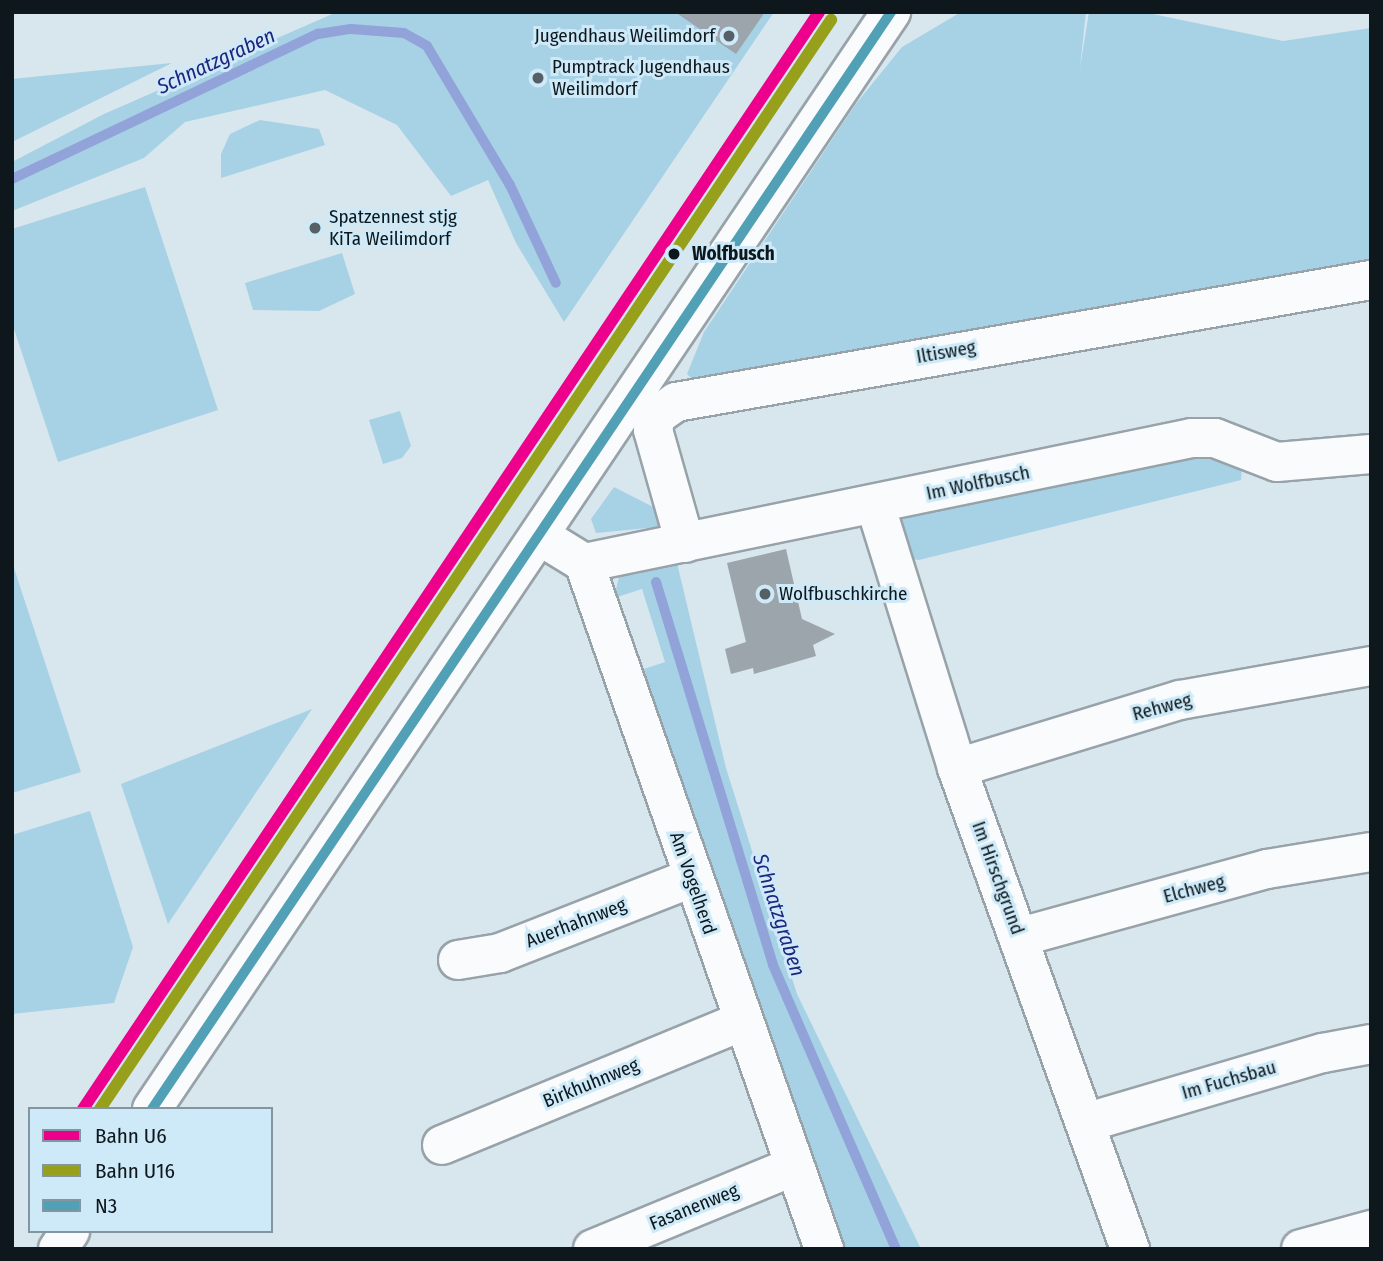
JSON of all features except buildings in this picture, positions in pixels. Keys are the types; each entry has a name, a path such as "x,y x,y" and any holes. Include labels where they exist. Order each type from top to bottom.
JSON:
{"street":[{"path":"153,1107 891,12"},
{"path":"867,48 917,12"},
{"name":"Iltisweg","path":"685,543 653,430 656,416 692,397 1371,280"},
{"name":"Im Wolfbusch","path":"584,564 1192,438 1215,438 1277,463 1371,454"},
{"name":"Im Hirschgrund","path":"875,504 957,768 1087,1122 1130,1249"},
{"path":"540,536 584,564"},
{"name":"Am Vogelherd","path":"584,564 741,1021 824,1249"},
{"name":"Rehweg","path":"957,768 1180,700 1371,666"},
{"name":"Elchweg","path":"1020,937 1267,869 1371,852"},
{"name":"Auerhahnweg","path":"458,960 500,953 691,878"},
{"name":"Birkhuhnweg","path":"442,1145 741,1021"},
{"name":"Im Fuchsbau","path":"1087,1122 1323,1053 1371,1044"},
{"name":"Fasanenweg","path":"593,1249 794,1166"},
{"path":"1301,1249 1371,1230"},
{"path":"58,1249 69,1233"}],"shaded area":[{"path":"337,12 774,12 564,322 516,243 488,180 451,196 397,125 325,90 185,122 144,158 12,211 12,162 104,114"},
{"path":"961,12 1086,12 1080,68 1089,12 1143,12 1283,41 1371,28 1371,283 706,393 687,374 704,332 855,105 902,47"},
{"path":"172,63 12,142 12,79"},
{"path":"260,120 319,129 325,145 221,178 221,154 230,134"},
{"path":"145,187 218,410 58,462 12,323 12,229"},
{"path":"342,253 355,294 319,311 253,310 245,283"},
{"path":"400,411 411,446 402,458 383,464 369,420"},
{"path":"1210,456 1242,466 1241,480 919,560 906,558 897,523 907,514"},
{"path":"614,487 665,513 658,527 596,533 591,519"},
{"path":"12,562 81,772 12,793"},
{"path":"677,563 726,768 797,994 921,1249 840,1249 638,671 665,662 642,589 614,598 619,577"},
{"path":"312,709 168,924 121,784"},
{"path":"90,811 133,947 114,1003 12,1014 12,835"}],"waterway":[{"name":"Schnatzgraben","path":"12,179 318,34 351,29 404,33 427,46 510,185 556,283"},
{"name":"Schnatzgraben","path":"656,582 773,965 896,1249"}],"rail line":[{"name":"U6","path":"84,1107 819,12"},
{"name":"U16","path":"101,1107 831,20"}],"transit line":[{"name":"N3","path":"153,1107 891,12"}],"place":[{"name":"Jugendhaus Weilimdorf","path":"729,36"},
{"name":"Pumptrack Jugendhaus Weilimdorf","path":"538,78"},
{"name":"Spatzennest stjg KiTa Weilimdorf","path":"315,228"},
{"name":"Wolfbusch","path":"674,254"},
{"name":"Wolfbuschkirche","path":"765,594"}]}
